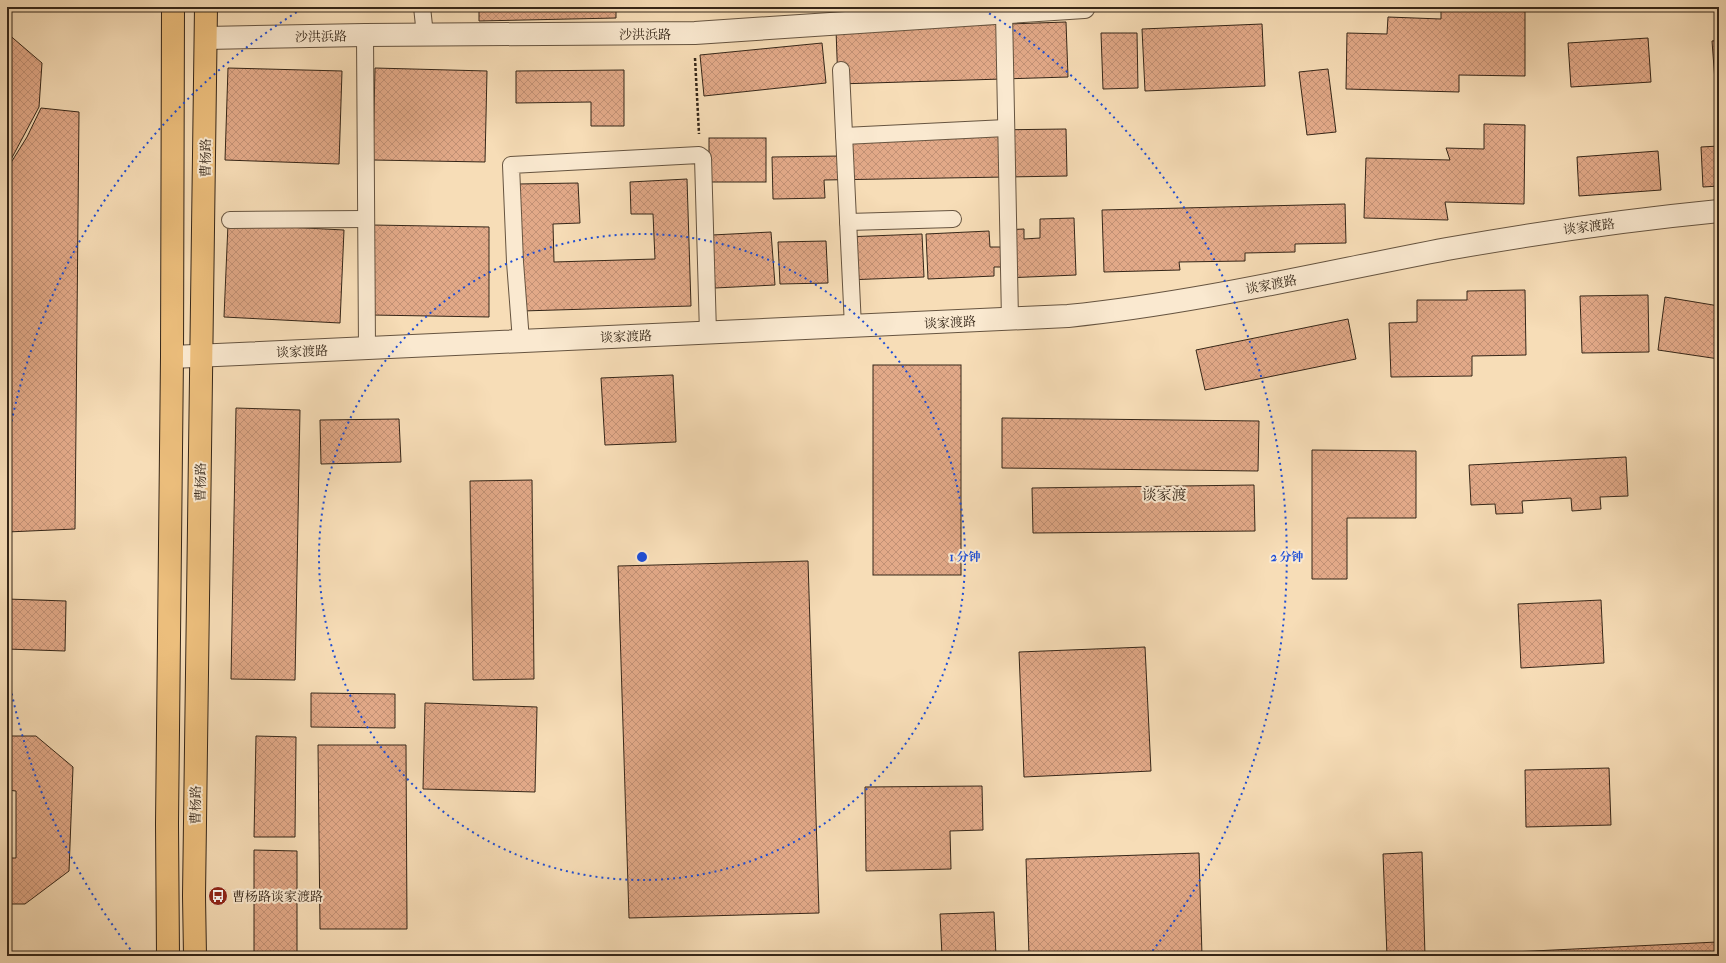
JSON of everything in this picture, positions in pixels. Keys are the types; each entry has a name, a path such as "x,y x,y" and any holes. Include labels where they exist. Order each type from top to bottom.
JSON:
{"main road":[{"path":"168,956 167,808 172,357 173,7"},
{"name":"曹杨路","path":"195,956 194,896 206,7"}],"street":[{"name":"沙洪浜路","path":"206,38 365,35 695,33 960,11 1004,12 1084,7"},
{"name":"谈家渡路","path":"172,357 1010,320 1123,310 1177,302 1446,249 1550,231 1640,219 1719,212"}],"lane":[{"path":"422,7 425,35"},
{"path":"1004,12 1010,320"},
{"path":"365,35 367,348"},
{"path":"841,70 852,327"},
{"path":"844,136 1006,128"},
{"path":"521,341 511,165 699,155 703,158 708,333"},
{"path":"230,220 366,219"},
{"path":"848,222 953,219"}],"path":[{"path":"695,33 699,155"}],"building":[{"path":"479,7 616,7 616,18 479,21"},
{"path":"1441,7 1525,7 1525,76 1459,75 1459,92 1346,89 1347,33 1387,34 1388,17 1441,19"},
{"path":"1066,22 1068,77 838,84 836,30"},
{"path":"1262,24 1265,86 1145,91 1142,29"},
{"path":"7,33 42,63 39,107 7,167"},
{"path":"1101,33 1137,33 1138,88 1103,89"},
{"path":"1648,38 1651,82 1571,87 1568,43"},
{"path":"1719,40 1719,81 1715,81 1712,41"},
{"path":"822,43 826,83 704,96 700,55"},
{"path":"228,68 342,71 339,164 225,160"},
{"path":"375,68 487,71 485,162 373,160"},
{"path":"1328,69 1336,132 1307,135 1299,72"},
{"path":"624,70 624,126 591,126 591,102 516,103 516,71"},
{"path":"41,108 79,112 75,529 7,532 7,169 27,137"},
{"path":"1484,124 1525,125 1524,204 1445,202 1448,220 1364,218 1366,158 1450,160 1446,148 1484,149"},
{"path":"1066,129 1067,176 824,180 825,198 773,199 772,157 841,156 840,132"},
{"path":"709,138 766,138 766,182 709,182"},
{"path":"1719,146 1719,186 1703,187 1701,147"},
{"path":"1658,151 1661,190 1579,196 1577,157"},
{"path":"687,179 691,306 522,311 518,184 578,183 580,223 553,224 554,262 655,259 653,214 631,214 630,182"},
{"path":"1345,204 1346,243 1295,244 1295,252 1245,253 1245,261 1179,262 1180,270 1104,272 1102,210"},
{"path":"1074,218 1076,275 1005,278 1004,267 994,267 994,276 928,279 926,234 989,231 990,247 1003,247 1002,230 1024,229 1024,239 1040,238 1040,219"},
{"path":"228,224 344,230 340,323 224,317"},
{"path":"372,225 489,227 489,317 371,315"},
{"path":"771,232 775,285 715,288 712,235"},
{"path":"922,234 924,277 846,280 844,237"},
{"path":"826,241 828,283 780,284 778,242"},
{"path":"1525,290 1526,355 1472,356 1472,376 1391,377 1389,323 1417,322 1417,300 1467,300 1467,291"},
{"path":"1648,295 1649,352 1582,353 1580,296"},
{"path":"1665,297 1719,306 1719,359 1658,350"},
{"path":"1348,319 1356,359 1205,390 1196,350"},
{"path":"873,365 961,365 961,575 873,575"},
{"path":"673,375 676,442 605,445 601,378"},
{"path":"236,408 300,410 295,680 231,679"},
{"path":"1002,418 1259,421 1258,471 1002,468"},
{"path":"399,419 401,462 321,464 320,420"},
{"path":"1312,450 1416,451 1416,518 1347,518 1347,579 1312,579"},
{"path":"1626,457 1628,496 1600,497 1601,509 1572,511 1571,498 1522,501 1523,513 1496,514 1495,504 1471,505 1469,465"},
{"path":"532,480 534,679 473,680 470,481"},
{"path":"1254,485 1255,531 1033,533 1032,488"},
{"path":"808,561 819,913 629,918 618,566"},
{"path":"7,599 66,601 65,651 7,649"},
{"path":"1601,600 1604,663 1521,668 1518,604"},
{"path":"1145,647 1151,771 1024,777 1019,652"},
{"path":"311,693 395,694 395,728 311,727"},
{"path":"425,703 537,707 535,792 423,789"},
{"path":"7,736 36,736 73,767 69,871 25,904 7,904 7,858 16,858 16,791 7,790"},
{"path":"256,736 296,737 295,837 254,837"},
{"path":"318,745 406,745 407,929 320,929"},
{"path":"1609,768 1611,825 1526,827 1525,770"},
{"path":"982,786 983,830 950,831 951,869 866,871 865,787"},
{"path":"254,850 297,851 297,956 254,956"},
{"path":"1422,852 1425,956 1387,956 1383,854"},
{"path":"1199,853 1202,956 1029,956 1026,859"},
{"path":"994,912 996,956 942,956 940,914"},
{"path":"1719,938 1719,956 1472,956 1472,954 1717,942"}],"place":[{"name":"曹杨路谈家渡路","path":"218,896"}],"district":[{"name":"谈家渡","path":"1164,495"}]}
